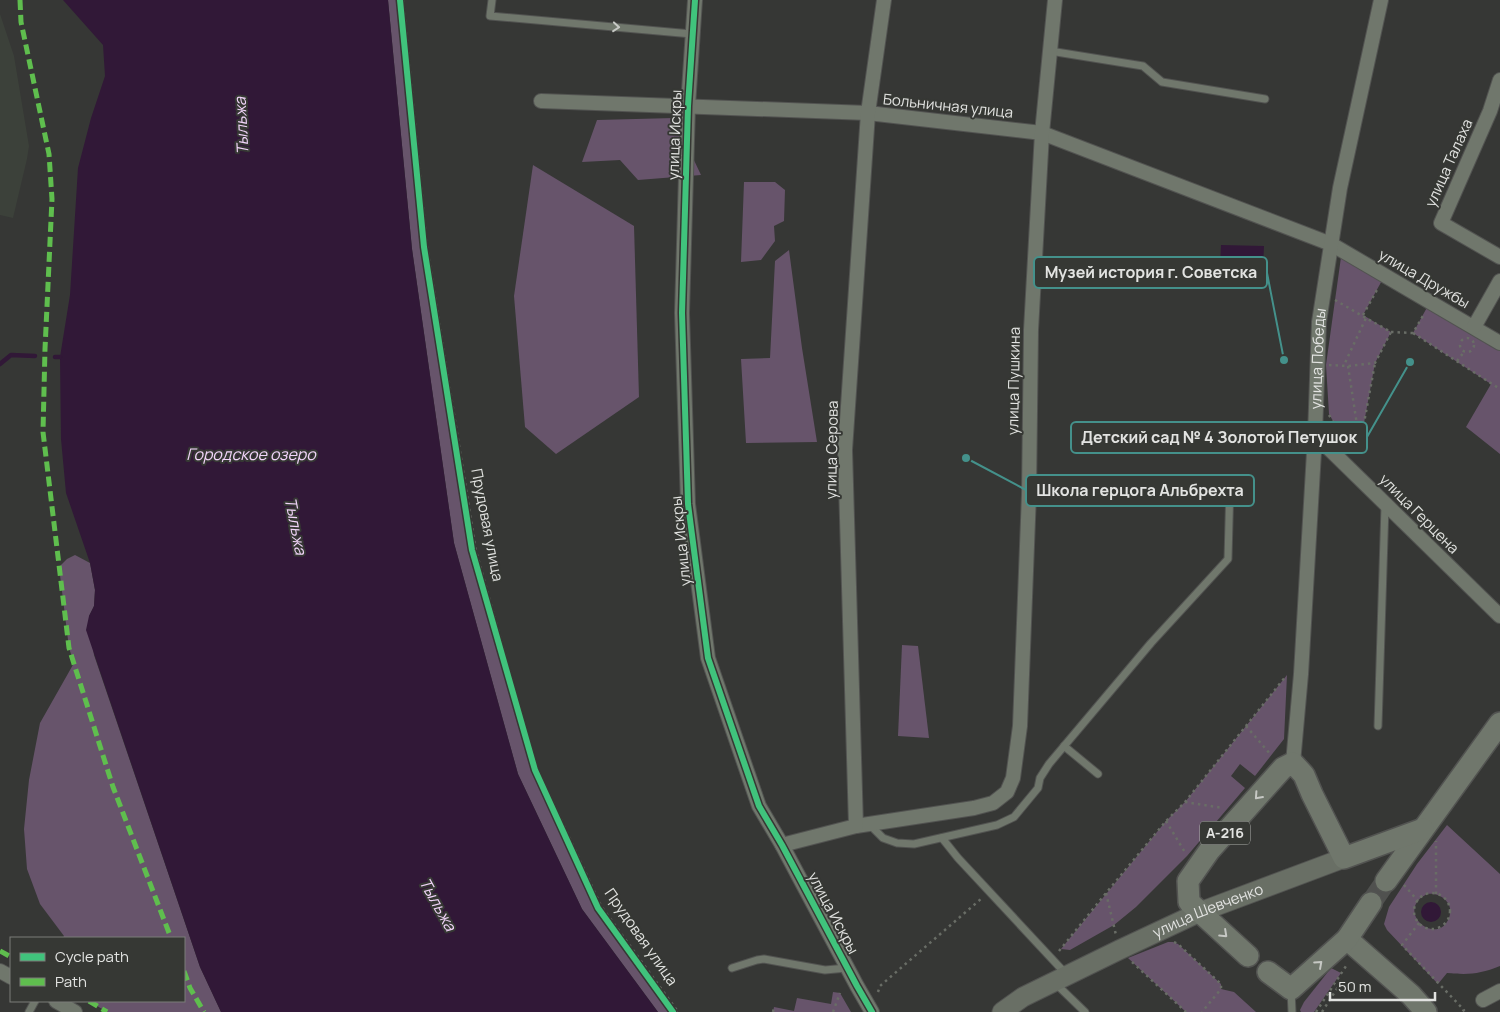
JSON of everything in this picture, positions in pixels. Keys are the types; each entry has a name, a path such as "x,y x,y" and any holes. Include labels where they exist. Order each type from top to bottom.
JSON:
{"main road":[{"path":"1386,881 1500,723"},
{"path":"1293,763 1304,775 1344,858"},
{"name":"А-216","path":"1248,956 1189,902 1188,881 1209,851 1283,768 1293,763"},
{"name":"улица Шевченко","path":"1002,1012 1022,997 1200,912 1423,829"},
{"path":"1268,972 1291,989 1352,944 1372,903"},
{"path":"1352,944 1411,995 1426,1012"}],"street":[{"name":"улица Искры","path":"695,0 688,106 682,313 688,504 706,648 760,806 872,1012"},
{"name":"улица Серова","path":"862,825 845,450 868,113 884,0"},
{"name":"улица Пушкина","path":"862,825 974,808 993,803 1007,792 1012,778 1020,726 1029,494 1031,330 1042,133 1055,0"},
{"name":"улица Победы","path":"1293,763 1315,435 1319,322 1340,188 1381,0"},
{"name":"улица Талаха","path":"1500,80 1490,111 1441,223 1500,257"},
{"name":"Больничная улица","path":"541,101 868,113 1042,133 1331,244"},
{"name":"улица Дружбы","path":"1331,244 1500,344"},
{"path":"1474,328 1500,281"},
{"name":"улица Герцена","path":"1315,435 1500,616"},
{"path":"782,845 862,825"},
{"path":"1483,1000 1500,991"},
{"path":"58,1002 75,1012"}],"lane":[{"path":"492,0 490,16 692,34"},
{"path":"1050,51 1143,66 1162,82 1265,99"},
{"path":"862,825 883,838 897,843 914,844 997,825 1014,817 1038,788 1044,771 1064,746 1151,643 1228,559 1230,484"},
{"path":"1378,726 1385,503"},
{"path":"1064,746 1098,774"},
{"path":"942,838 989,892 1054,961 1061,979 1085,1012"},
{"path":"732,968 764,959 825,970 848,968"},
{"path":"1291,989 1292,1012"}],"path":[{"path":"401,0 424,247 472,550 534,770 598,908 674,1012"},
{"path":"1363,315 1385,276"},
{"path":"1334,309 1335,300 1391,332 1412,332 1500,389"},
{"path":"1412,332 1430,302"},
{"path":"1356,425 1346,366 1366,318"},
{"path":"1329,414 1340,433 1364,423 1375,363 1391,332"},
{"path":"1465,338 1472,340 1473,350 1469,353 1464,352 1460,348 1461,341 1465,338"},
{"path":"1457,361 1464,352"},
{"path":"1318,364 1346,366 1375,363"},
{"path":"1054,961 1061,949 1106,893 1185,802 1287,675"},
{"path":"1246,726 1271,756"},
{"path":"1185,802 1227,809"},
{"path":"1166,822 1187,856"},
{"path":"1423,829 1436,838 1436,894"},
{"path":"878,992 880,986 989,892"},
{"path":"1427,894 1436,894 1447,901 1449,918 1441,927 1429,929 1419,923 1414,912 1418,901 1427,894"},
{"path":"1419,923 1402,945 1464,1010 1462,1012"},
{"path":"1168,942 1178,944 1221,984 1221,989 1202,1012"},
{"path":"1316,1012 1352,944"},
{"path":"1322,1012 1338,987"},
{"path":"833,1012 840,993"},
{"path":"773,1012 774,1007"}],"shaded area":[{"path":"388,0 403,0 427,247 476,551 536,766 601,906 678,1012 658,1012 582,909 518,774 454,543 412,249"},
{"path":"0,14 14,56 29,146 13,218 0,215"},
{"path":"674,118 701,175 638,180 620,160 582,162 597,120"},
{"path":"533,165 634,226 639,397 556,454 525,427 514,296"},
{"path":"744,182 775,182 785,190 784,221 774,226 775,241 761,260 741,262"},
{"path":"789,250 817,442 746,443 741,359 770,358 775,261"},
{"path":"1342,250 1385,275 1363,315 1391,332 1375,363 1364,423 1340,433 1329,414 1326,365"},
{"path":"1430,302 1500,343 1500,454 1466,427 1491,384 1413,333"},
{"path":"75,555 90,563 95,590 94,606 89,616 94,655 200,967 221,1012 107,1012 91,1002 185,1002 185,937 64,937 40,904 27,869 24,829 29,780 40,723 74,663 69,648 59,567 67,559"},
{"path":"902,645 918,646 929,738 898,736"},
{"path":"1287,675 1284,739 1255,776 1240,764 1231,776 1245,788 1187,856 1136,907 1114,925 1070,950 1061,949 1166,821 1185,802"},
{"path":"1447,825 1500,874 1500,966 1474,973 1447,973 1438,984 1387,930 1384,924 1389,907 1417,864","holes":["1427,894 1432,894 1445,900 1450,908 1449,918 1443,926 1436,929 1428,928 1421,924 1416,917 1414,909 1418,901"]},
{"path":"1168,942 1178,944 1221,984 1221,989 1234,992 1256,1012 1186,1012 1128,958"},
{"path":"1331,968 1341,973 1314,1012 1301,1012 1300,1010 1304,1002"},
{"path":"833,992 840,993 851,1012 773,1012 774,1007 794,1011 797,998 831,1004"}],"water":[{"name":"Городское озеро","path":"63,0 388,0 412,249 454,543 518,774 582,909 658,1012 221,1012 200,967 86,630 89,616 94,606 95,590 90,563 66,493 61,439 60,357 70,295 78,168 91,118 105,76 103,45"},
{"path":"1221,245 1264,246 1262,289 1219,287"},
{"path":"1431,902 1438,905 1441,912 1438,919 1431,922 1424,919 1421,912 1424,905"}],"waterway":[{"path":"0,364 11,355 35,356"},
{"path":"55,357 60,357"}],"tunnel":[{"path":"1371,903 1386,881"}],"marked path":[{"path":"20,0 21,22 49,154 52,199 43,432 69,648 113,787 171,937"},
{"path":"0,951 10,956"},
{"path":"185,974 190,988 204,1012"},
{"path":"91,1002 107,1012"}],"cycle path":[{"name":"Прудовая улица","path":"400,0 424,247 472,550 535,770 598,908 673,1012"},
{"path":"695,0 688,106 682,313 688,504 708,658 759,806 872,1012"}],"place":[{"name":"Музей история г. Советска","path":"1284,360"},
{"name":"Детский сад № 4 Золотой Петушок","path":"1410,362"},
{"name":"Школа герцога Альбрехта","path":"966,458"}],"water label":[{"name":"Тыльжа","path":"241,126"},
{"name":"Тыльжа","path":"296,526"},
{"name":"Тыльжа","path":"438,904"}]}
